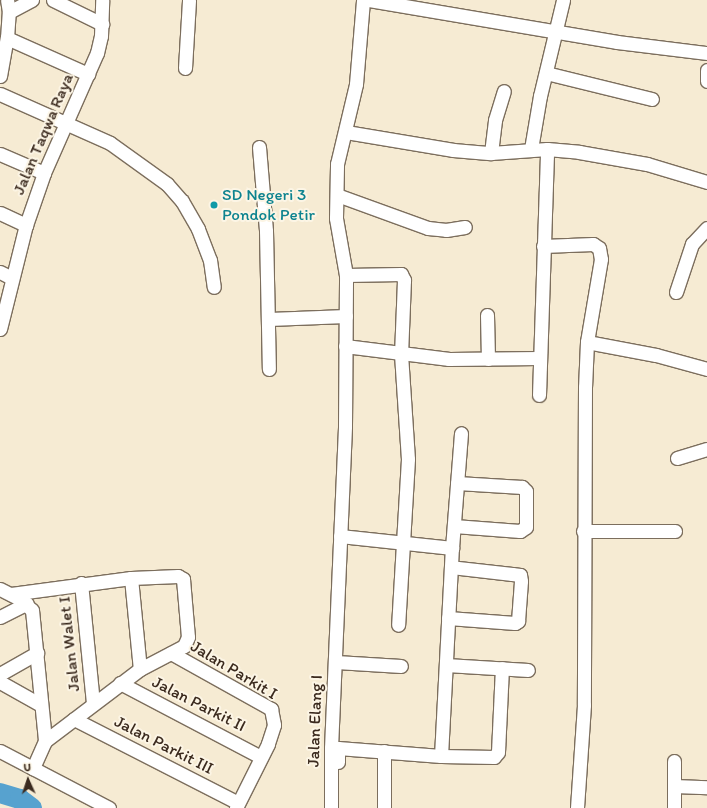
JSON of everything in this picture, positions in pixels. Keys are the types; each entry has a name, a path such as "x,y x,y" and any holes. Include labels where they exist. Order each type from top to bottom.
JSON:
{"street":[{"path":"0,76 7,38 8,6 32,0"},
{"path":"53,0 102,24"},
{"name":"Jalan Taqwa Raya","path":"0,329 26,225 44,173 68,122 97,53 102,24 102,0"},
{"path":"185,68 189,0"},
{"name":"Jalan Elang I","path":"331,808 331,748 337,636 346,316 346,274 336,218 337,164 346,132 356,84 363,0"},
{"path":"369,0 616,42 707,53"},
{"path":"531,149 546,73 563,0"},
{"path":"7,38 88,74"},
{"path":"707,70 707,81"},
{"path":"546,73 652,99"},
{"path":"491,153 495,120 504,91"},
{"path":"0,94 68,122 110,143 166,184 182,201 198,229 210,260 214,287"},
{"path":"346,132 454,150 491,153 547,149 647,164 707,182"},
{"path":"259,147 269,319 269,370"},
{"path":"539,394 547,149"},
{"path":"0,154 44,173"},
{"path":"337,195 428,228 446,230 466,227"},
{"path":"0,213 26,225"},
{"path":"676,292 692,244 707,228"},
{"path":"543,246 593,244 599,248 600,270 587,342 583,531 584,705 577,808"},
{"path":"0,272 12,278"},
{"path":"346,274 401,274 404,277 401,354 408,459 401,543 398,625"},
{"path":"487,315 488,359"},
{"path":"269,319 346,316"},
{"path":"587,342 656,355 707,369"},
{"path":"345,346 401,354 488,359 539,358"},
{"path":"441,756 452,548 462,433"},
{"path":"677,458 707,449"},
{"path":"454,526 520,531 526,527 524,488 457,483"},
{"path":"583,531 675,531"},
{"path":"340,536 452,548"},
{"path":"448,618 515,623 518,621 521,581 520,575 451,567"},
{"path":"6,592 131,578 178,576 183,579 188,642 184,646 140,669 93,702 46,741 33,768"},
{"path":"131,578 140,669"},
{"name":"Jalan Walet I","path":"81,583 93,702"},
{"path":"6,592 27,603 32,610 46,741"},
{"path":"0,617 27,603"},
{"path":"0,674 37,653"},
{"name":"Jalan Parkit I","path":"170,653 271,709 274,725 261,757 237,805"},
{"path":"336,662 401,666"},
{"path":"446,665 528,670"},
{"path":"337,808 338,748 489,759 497,755 502,668"},
{"path":"0,682 41,705"},
{"name":"Jalan Parkit II","path":"120,684 261,757"},
{"name":"Jalan Parkit III","path":"74,719 237,805"},
{"path":"0,752 109,808"},
{"path":"384,752 384,808"},
{"path":"674,761 674,808"},
{"path":"674,786 707,787"}],"waterway":[{"path":"0,793 20,799 32,808"}],"place":[{"name":"SD Negeri 3 Pondok Petir","path":"214,205"}]}
